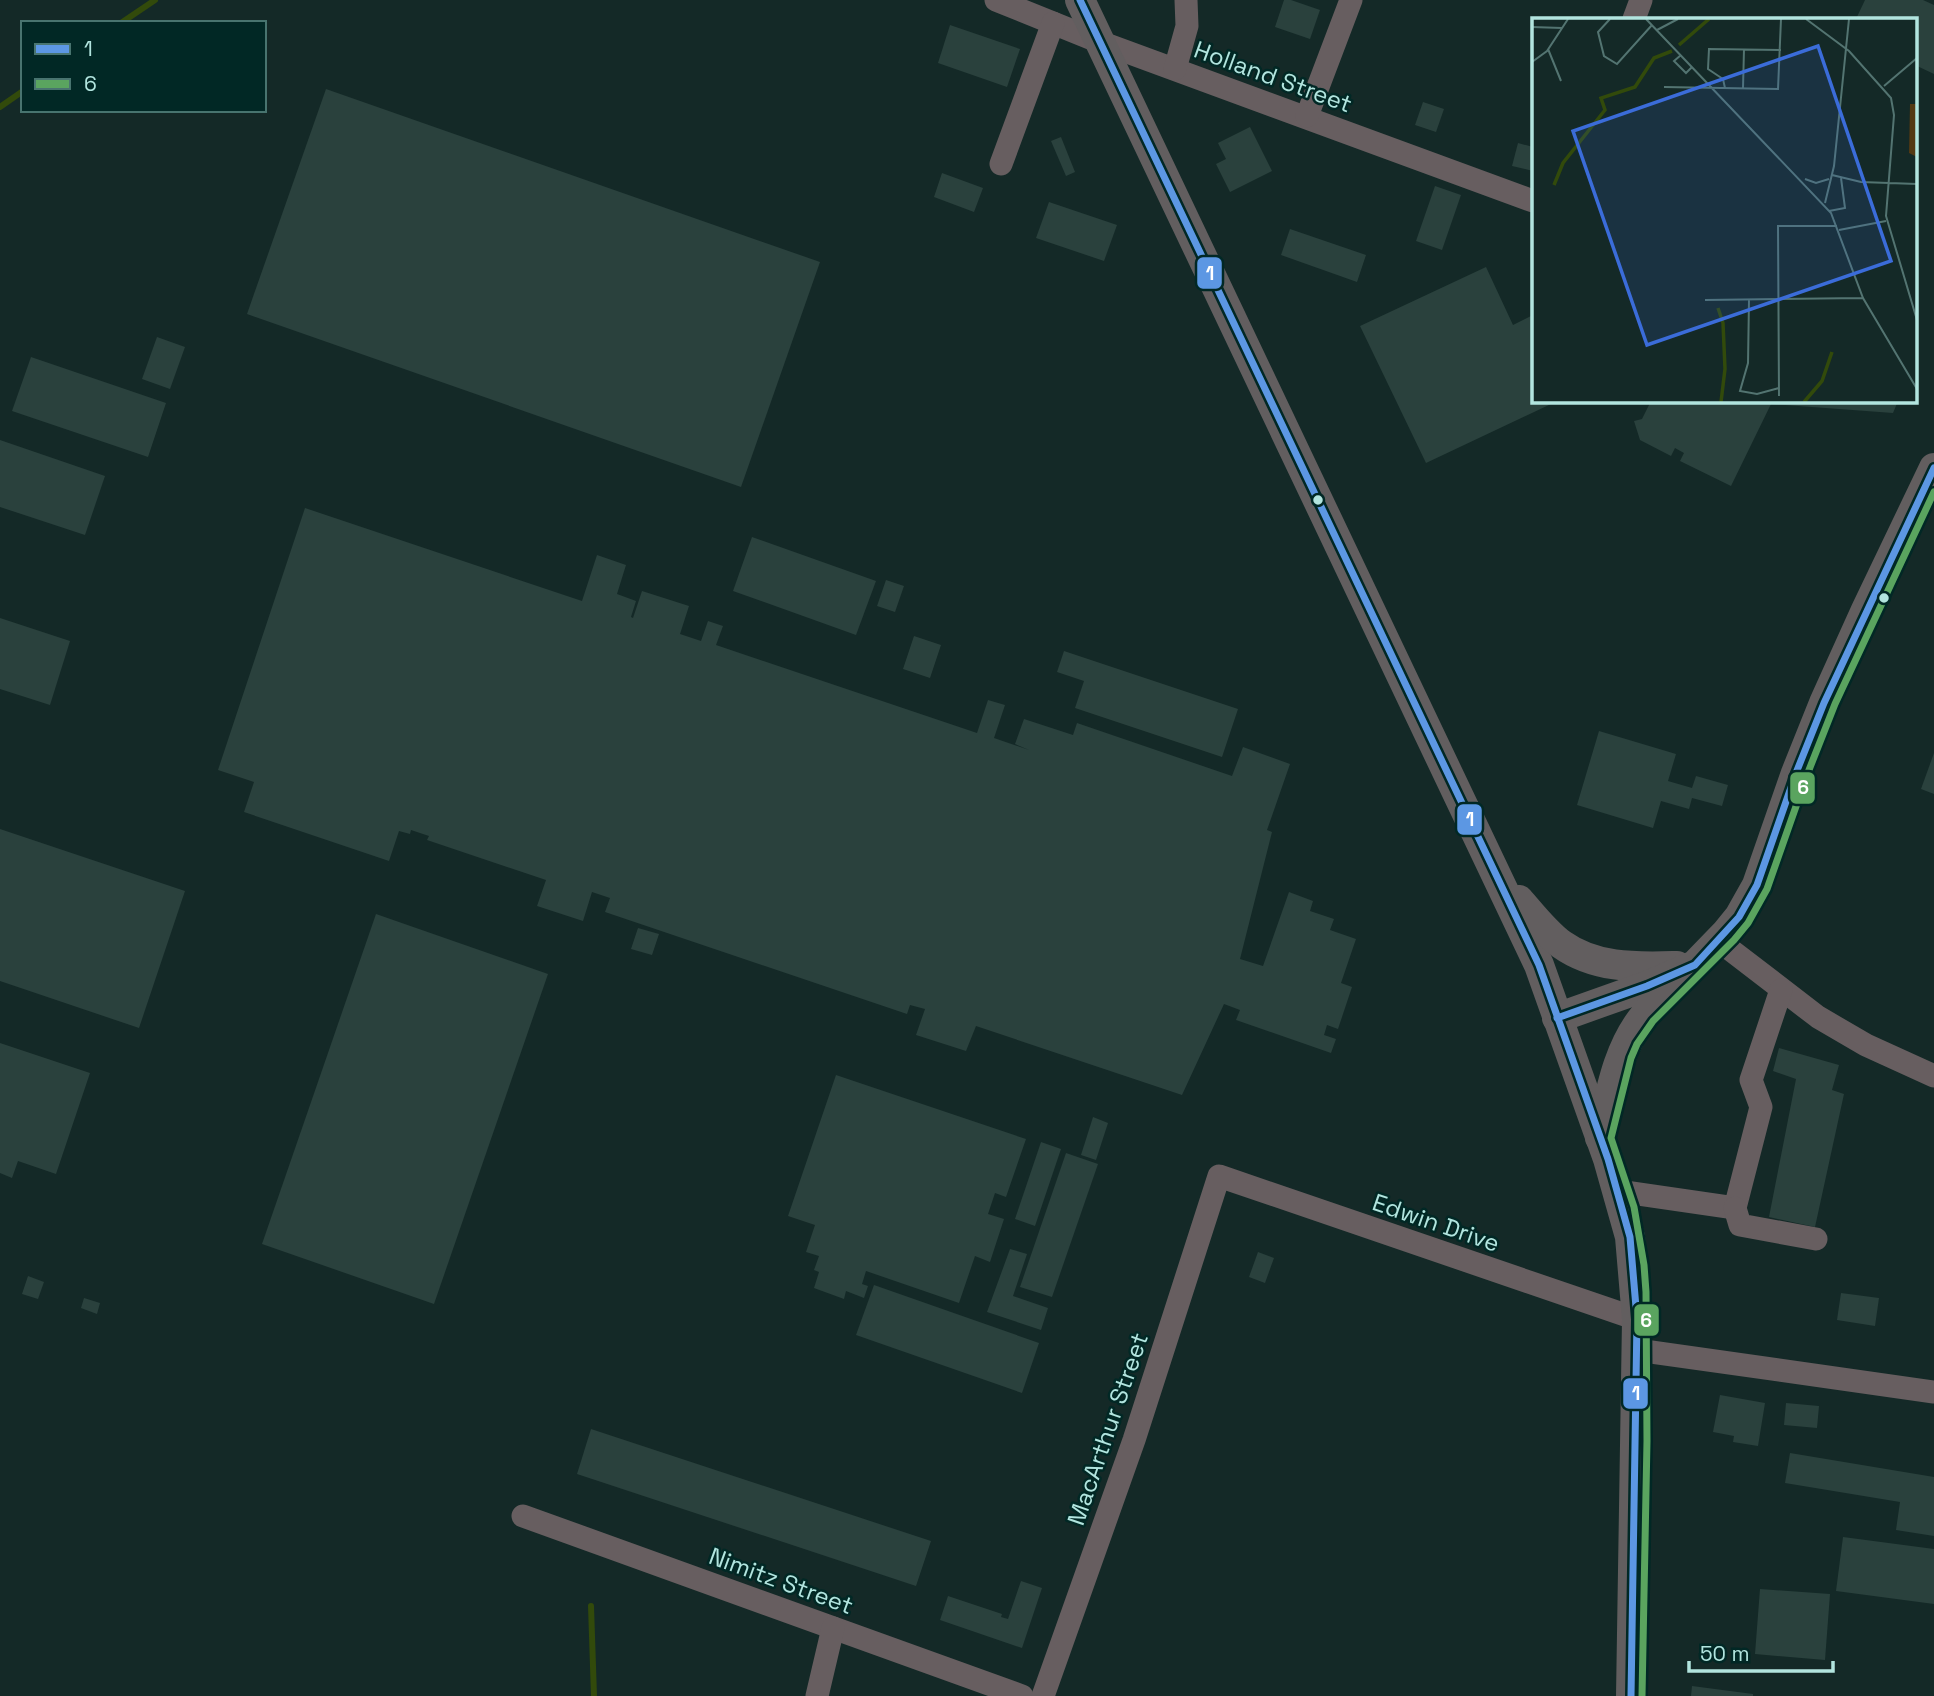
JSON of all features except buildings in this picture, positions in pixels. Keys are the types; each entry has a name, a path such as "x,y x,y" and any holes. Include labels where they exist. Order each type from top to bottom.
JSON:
{"main road":[{"path":"1080,0 1539,965 1618,1191 1630,1237 1637,1319 1631,1696"},
{"path":"1600,1138 1618,1064 1628,1039 1645,1014 1719,941 1739,916 1757,885 1815,724 1934,468"},
{"path":"1493,869 1546,931 1570,950 1604,963 1624,967 1695,965"},
{"path":"1557,1018 1647,986 1695,965"}],"street":[{"name":"Holland Street","path":"996,0 1532,201"},
{"path":"1175,69 1187,26 1186,0"},
{"path":"1307,116 1351,0"},
{"path":"1634,18 1641,0"},
{"path":"1001,164 1053,23"},
{"path":"1719,941 1781,990 1845,1034 1934,1076"},
{"path":"1781,990 1751,1080 1761,1107 1735,1208 1740,1225 1816,1239"},
{"name":"Edwin Drive","path":"1219,1176 1637,1319"},
{"name":"MacArthur Street","path":"1043,1696 1135,1440 1219,1176"},
{"path":"1618,1191 1735,1208"},
{"path":"1637,1350 1934,1392"},
{"name":"Nimitz Street","path":"523,1516 1022,1696"},
{"path":"817,1696 833,1628"}],"waterway":[{"path":"124,21 155,0"},
{"path":"0,107 21,92"},
{"path":"591,1606 594,1696"}],"transit line":[{"name":"1","path":"1080,0 1539,965 1608,1159 1630,1237 1637,1319 1631,1696"},
{"name":"1","path":"1557,1018 1647,986 1695,965 1739,917 1757,885 1824,703 1934,468"},
{"name":"6","path":"1642,1696 1647,1441 1646,1292 1634,1207 1611,1138 1637,1044 1653,1021 1734,940 1748,923 1767,889 1835,704 1934,492"}]}
